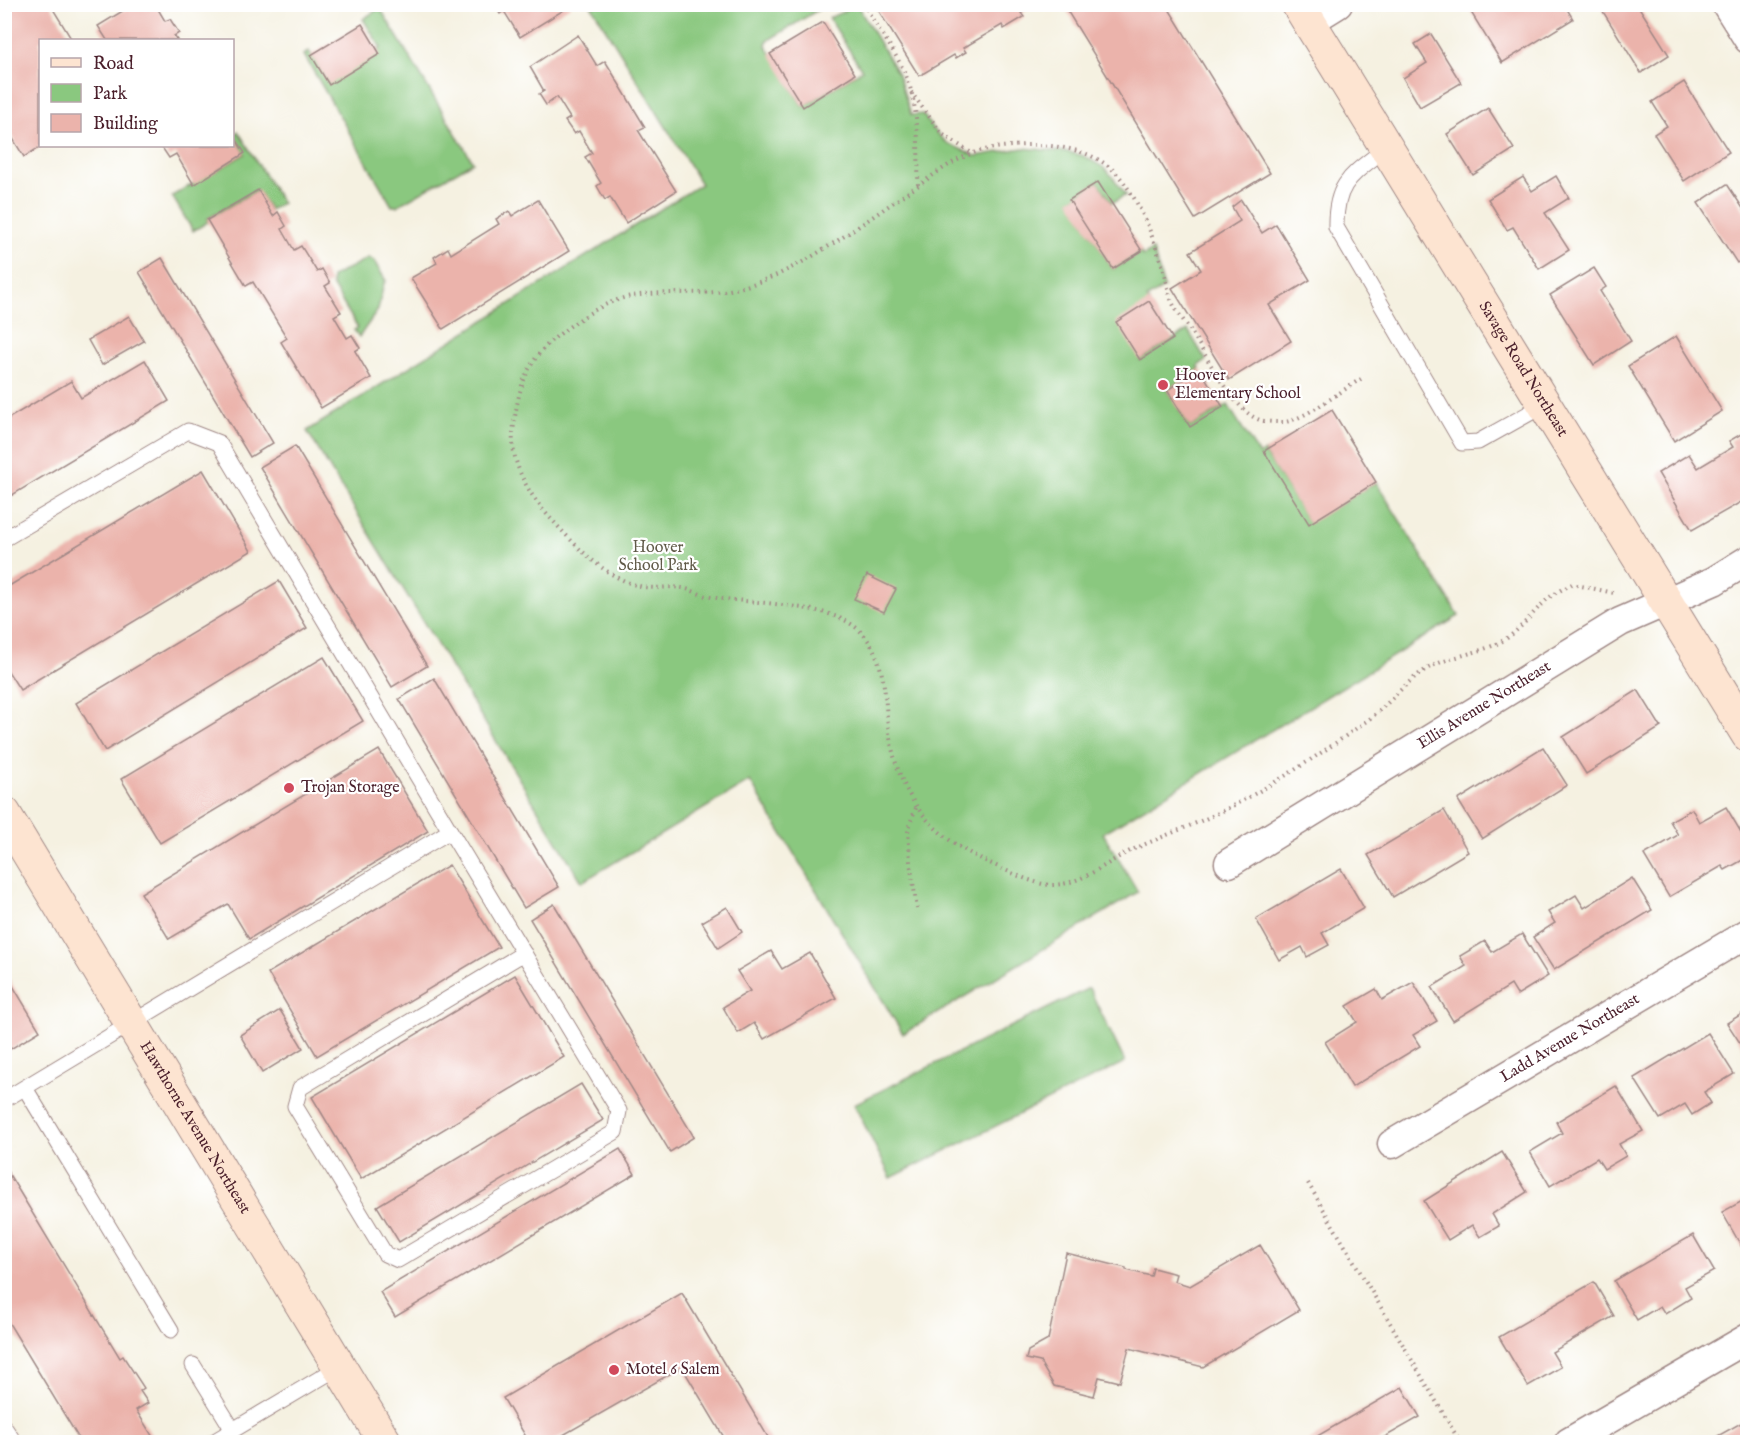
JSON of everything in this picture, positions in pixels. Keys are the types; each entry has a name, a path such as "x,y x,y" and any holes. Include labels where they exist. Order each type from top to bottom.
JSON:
{"street":[{"path":"1303,13 1338,4"},
{"path":"1726,4 1748,39"},
{"name":"Savage Road Northeast","path":"1303,13 1748,735"},
{"name":"Ellis Avenue Northeast","path":"1229,863 1620,622 1714,581 1748,560"},
{"name":"Hawthorne Avenue Northeast","path":"5,816 385,1443"},
{"name":"Ladd Avenue Northeast","path":"1392,1144 1748,933"},
{"path":"1569,1443 1748,1338"}],"lane":[{"path":"1386,148 1347,180 1336,207 1336,227 1462,443 1478,442 1544,405"},
{"path":"4,539 188,431 219,443 619,1111 615,1132 398,1260 385,1254 295,1106 300,1088 524,953"},
{"path":"4,1100 450,831"},
{"path":"25,1088 171,1330"},
{"path":"193,1365 233,1430"},
{"path":"213,1443 339,1367"},
{"path":"4,1427 14,1443"}],"path":[{"path":"864,4 903,69 911,92 918,145 918,185"},
{"path":"911,92 942,134 970,153"},
{"path":"1361,379 1292,421 1263,422 1245,411 1229,393 1171,299 1146,222 1134,198 1115,172 1076,150 1038,146 999,147 970,153 817,253 761,281 718,292 654,293 623,298 602,306 565,329 542,348 528,368 520,386 512,445 520,474 547,516 596,563 627,582 649,588 683,588 706,596 816,609 854,625 869,643 877,658 885,686 886,711 895,762 910,799 950,840 974,856 1007,871 1048,885 1083,878 1129,852 1236,804 1296,769 1374,716 1419,674 1440,661 1494,645 1509,638 1552,595 1572,584 1618,594"},
{"path":"917,807 908,828 917,909"},
{"path":"1308,1183 1460,1443"}],"green space":[{"name":"Hoover School Park","path":"591,5 826,5 767,41 766,45 803,107 862,70 829,18 857,5 898,74 911,115 923,114 932,128 947,143 976,156 1023,148 1068,152 1084,156 1103,167 1126,195 1112,203 1098,182 1070,200 1113,269 1141,252 1143,256 1153,250 1164,288 1147,298 1149,301 1140,360 1188,330 1206,360 1198,366 1200,369 1167,390 1190,427 1228,405 1259,455 1264,451 1309,523 1376,482 1459,616 1103,833 1138,892 903,1034 750,781 582,882 307,431 701,184"},
{"path":"380,8 473,162 397,206 392,206 304,55 309,51 329,84 381,48 363,19"},
{"path":"238,131 282,203 270,210 257,190 207,219 208,222 193,231 172,196 245,154 234,134"},
{"path":"368,258 374,261 386,281 378,310 359,337 354,330 358,328 332,285 332,277"},
{"path":"1089,988 1125,1062 891,1178 854,1104"}],"building":[{"path":"4,4 50,4 71,39 39,39 40,147 24,157 4,124"},
{"path":"134,4 155,4 165,21 170,19 179,33 174,36 176,39 106,39 98,26"},
{"path":"1063,4 1166,4 1270,173 1195,219"},
{"path":"1466,4 1564,4 1573,19 1502,63"},
{"path":"1610,4 1637,4 1669,55 1641,73 1602,10"},
{"path":"494,5 572,5 520,37 504,11 500,14"},
{"path":"875,5 1034,5 1021,13 1024,17 1004,29 1002,25 963,48 966,52 956,58 954,55 919,76"},
{"path":"823,22 855,74 803,107 770,54"},
{"path":"362,24 380,54 329,85 311,55"},
{"path":"1431,34 1461,83 1420,107 1403,78 1427,63 1415,44"},
{"path":"578,35 597,66 605,61 607,64 645,127 638,130 676,191 626,223 610,197 605,200 597,186 601,183 585,157 592,153 579,131 574,134 565,121 570,118 557,97 546,105 539,94 544,91 530,67"},
{"path":"1684,82 1729,152 1684,181 1654,134 1667,126 1652,102"},
{"path":"1488,108 1514,149 1473,175 1447,134"},
{"path":"234,136 245,153 194,185 176,154 169,158 162,147 234,147"},
{"path":"1556,176 1569,198 1545,213 1569,250 1539,269 1513,227 1507,230 1488,199 1523,177 1532,191"},
{"path":"1098,182 1142,251 1113,269 1069,200"},
{"path":"1727,184 1748,216 1748,269 1741,260 1737,263 1698,203"},
{"path":"258,190 273,216 278,212 286,226 282,229 294,250 301,246 317,272 322,269 330,283 325,286 341,312 334,316 347,338 352,335 360,348 355,351 371,378 321,408 281,342 287,338 253,282 246,286 207,220"},
{"path":"538,200 569,251 443,329 411,278 437,263 434,257 448,248 451,254 499,224 496,219 509,211 512,216"},
{"path":"1241,200 1262,233 1276,224 1310,280 1269,305 1291,341 1229,380 1172,288 1201,270 1190,252 1240,221 1232,207"},
{"path":"162,258 273,443 250,457 139,272"},
{"path":"1594,268 1606,287 1600,291 1631,341 1594,365 1550,295"},
{"path":"1149,301 1173,339 1140,360 1116,322"},
{"path":"129,316 144,341 102,365 88,340"},
{"path":"1676,336 1722,411 1674,441 1628,366"},
{"path":"145,360 169,401 4,500 4,421 71,381 81,398"},
{"path":"1200,369 1223,407 1190,427 1167,390"},
{"path":"1332,410 1376,482 1309,524 1264,451"},
{"path":"1748,430 1748,498 1692,530 1658,473 1689,454 1698,468 1733,447 1729,441"},
{"path":"295,446 427,666 392,687 260,467"},
{"path":"203,470 251,551 20,690 4,665 4,589"},
{"path":"867,575 896,589 884,612 854,599"},
{"path":"279,581 307,628 105,751 76,703"},
{"path":"324,657 363,721 160,843 121,779"},
{"path":"434,678 559,887 524,908 399,699"},
{"path":"1638,690 1661,727 1586,774 1563,737"},
{"path":"1543,747 1567,785 1482,839 1458,800"},
{"path":"379,750 428,831 249,939 228,904 169,939 141,893"},
{"path":"1726,807 1748,844 1748,857 1725,870 1722,866 1669,897 1644,855 1678,835 1670,821 1692,809 1699,822"},
{"path":"1444,810 1468,852 1393,897 1368,855"},
{"path":"449,865 499,947 317,1056 268,973"},
{"path":"1341,869 1364,908 1322,933 1329,945 1307,957 1302,947 1279,960 1256,919"},
{"path":"1632,878 1652,910 1554,970 1533,937 1555,923 1548,912 1576,895 1584,908"},
{"path":"554,904 694,1137 670,1152 530,919"},
{"path":"727,907 742,932 718,948 702,922"},
{"path":"1522,934 1548,976 1517,995 1511,985 1453,1021 1432,987 1466,966 1460,956 1485,941 1492,952"},
{"path":"771,951 782,969 810,953 836,998 764,1039 754,1023 738,1033 723,1007 750,991 737,971"},
{"path":"515,975 564,1057 361,1179 312,1097"},
{"path":"10,981 40,1031 4,1053 4,984"},
{"path":"1413,982 1437,1021 1413,1035 1420,1046 1352,1087 1325,1042 1357,1022 1347,1006 1376,989 1382,1000"},
{"path":"280,1010 303,1048 262,1073 240,1035"},
{"path":"1748,1010 1748,1055 1727,1023"},
{"path":"1708,1033 1734,1074 1704,1092 1711,1103 1692,1115 1685,1104 1660,1119 1634,1078"},
{"path":"581,1084 603,1120 399,1242 377,1206"},
{"path":"1616,1086 1643,1131 1619,1144 1626,1156 1604,1169 1597,1158 1550,1186 1530,1152 1562,1133 1556,1122"},
{"path":"620,1149 635,1174 395,1317 380,1292"},
{"path":"1502,1152 1527,1192 1492,1214 1499,1226 1480,1237 1472,1225 1448,1240 1424,1201"},
{"path":"4,1166 120,1358 123,1356 144,1388 140,1391 148,1403 136,1410 156,1442 69,1442 78,1437 4,1315"},
{"path":"1748,1198 1748,1258 1722,1212"},
{"path":"1693,1235 1714,1271 1685,1287 1691,1298 1665,1314 1660,1306 1637,1320 1614,1281"},
{"path":"1260,1245 1299,1310 1203,1367 1129,1348 1120,1382 1099,1377 1094,1396 1054,1386 1040,1362 1026,1359 1028,1351 1048,1340 1066,1253 1151,1276 1153,1268 1176,1274 1174,1281 1190,1286"},
{"path":"1594,1282 1614,1316 1552,1352 1561,1367 1528,1386 1499,1337"},
{"name":"Motel 6 Salem","path":"682,1293 771,1442 718,1442 725,1439 682,1367 551,1442 529,1442 503,1398"},
{"path":"1402,1387 1420,1417 1376,1442 1307,1442"},
{"path":"1748,1419 1748,1442 1707,1442"}],"place":[{"name":"Hoover Elementary School","path":"1163,385"},
{"name":"Trojan Storage","path":"289,788"},
{"name":"Motel 6 Salem","path":"614,1370"}]}
